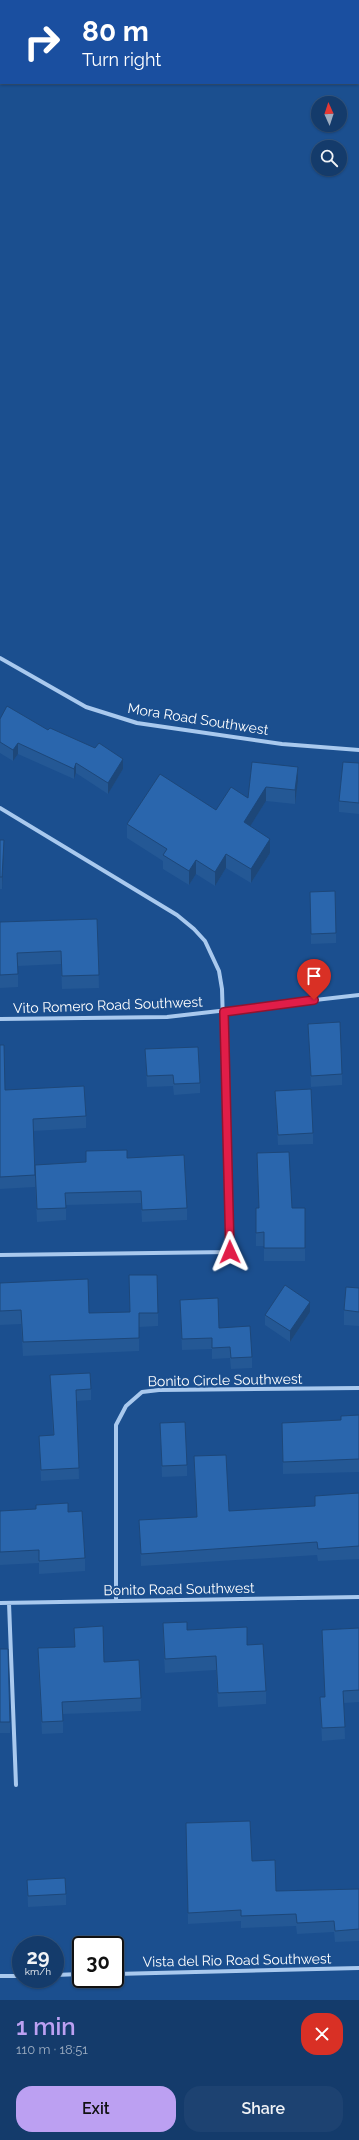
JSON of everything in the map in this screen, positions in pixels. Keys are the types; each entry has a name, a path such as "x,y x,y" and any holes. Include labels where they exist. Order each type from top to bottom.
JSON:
{"street":[{"name":"Mora Road Southwest","path":"0,658 86,707 137,723 282,744 359,750"},
{"path":"0,808 177,916 194,929 205,941 219,970 224,1012 230,1252 0,1255"},
{"name":"Vito Romero Road Southwest","path":"0,1019 167,1017 224,1012 359,995"},
{"name":"Bonito Circle Southwest","path":"116,1601 116,1425 126,1406 142,1392 359,1388"},
{"name":"Bonito Road Southwest","path":"0,1603 359,1597"},
{"path":"8,1603 16,1785"},
{"name":"Vista del Rio Road Southwest","path":"124,1974 359,1968"},
{"path":"0,1976 12,1976"}],"building":[{"path":"7,706 48,730 50,728 95,748 99,743 123,759 108,783 76,763 74,769 18,743 13,750 0,742 0,719"},
{"path":"252,762 298,767 295,790 266,787 244,822 270,839 251,869 226,854 215,872 196,860 189,871 163,855 167,849 127,824 160,774 216,810 231,787 248,798"},
{"path":"343,762 359,763 359,803 339,801"},
{"path":"0,840 4,840 2,877 0,877"},
{"path":"335,891 336,933 311,934 310,892"},
{"path":"97,919 99,975 62,976 61,951 17,953 18,974 0,975 0,922"},
{"path":"340,1022 342,1074 311,1076 308,1024"},
{"path":"0,1045 4,1045 5,1090 84,1086 86,1116 33,1119 35,1175 0,1177"},
{"path":"198,1047 200,1083 174,1084 173,1075 147,1076 145,1049"},
{"path":"311,1089 313,1133 278,1135 275,1091"},
{"path":"127,1150 127,1158 184,1155 187,1208 142,1210 141,1191 65,1193 66,1208 37,1209 35,1165 86,1162 86,1151"},
{"path":"289,1152 292,1208 305,1208 305,1248 264,1248 264,1232 256,1233 256,1208 259,1208 257,1153"},
{"path":"129,1275 157,1275 158,1313 139,1313 139,1338 23,1342 21,1310 0,1311 0,1283 88,1279 89,1313 130,1312"},
{"path":"285,1285 310,1302 290,1331 265,1315"},
{"path":"346,1287 359,1288 359,1312 344,1310"},
{"path":"218,1298 219,1328 250,1326 252,1357 231,1358 230,1347 212,1348 212,1338 182,1339 180,1300"},
{"path":"90,1373 91,1389 76,1390 79,1468 41,1470 39,1436 54,1435 50,1375"},
{"path":"359,1415 359,1459 283,1462 282,1423 341,1420 341,1416"},
{"path":"185,1422 187,1465 162,1466 160,1423"},
{"path":"226,1455 229,1511 315,1506 315,1496 359,1493 359,1546 318,1549 317,1542 141,1554 139,1520 197,1517 194,1456"},
{"path":"68,1503 68,1512 82,1511 85,1558 39,1561 39,1550 0,1552 0,1511 36,1509 36,1505"},
{"path":"187,1622 187,1630 247,1627 247,1645 263,1644 266,1691 218,1693 216,1656 165,1659 163,1623"},
{"path":"103,1626 104,1662 139,1660 141,1698 62,1702 63,1721 42,1722 38,1648 75,1647 74,1628"},
{"path":"359,1628 359,1690 343,1691 345,1727 322,1728 320,1697 325,1697 322,1630"},
{"path":"0,1649 8,1649 10,1722 0,1722"},
{"path":"250,1821 252,1861 275,1860 276,1891 359,1889 359,1929 335,1931 334,1921 297,1923 296,1914 241,1916 241,1910 188,1913 186,1823"},
{"path":"65,1878 66,1894 28,1896 27,1880"}],"route":[{"path":"230,1252 224,1012 314,1000"}]}
